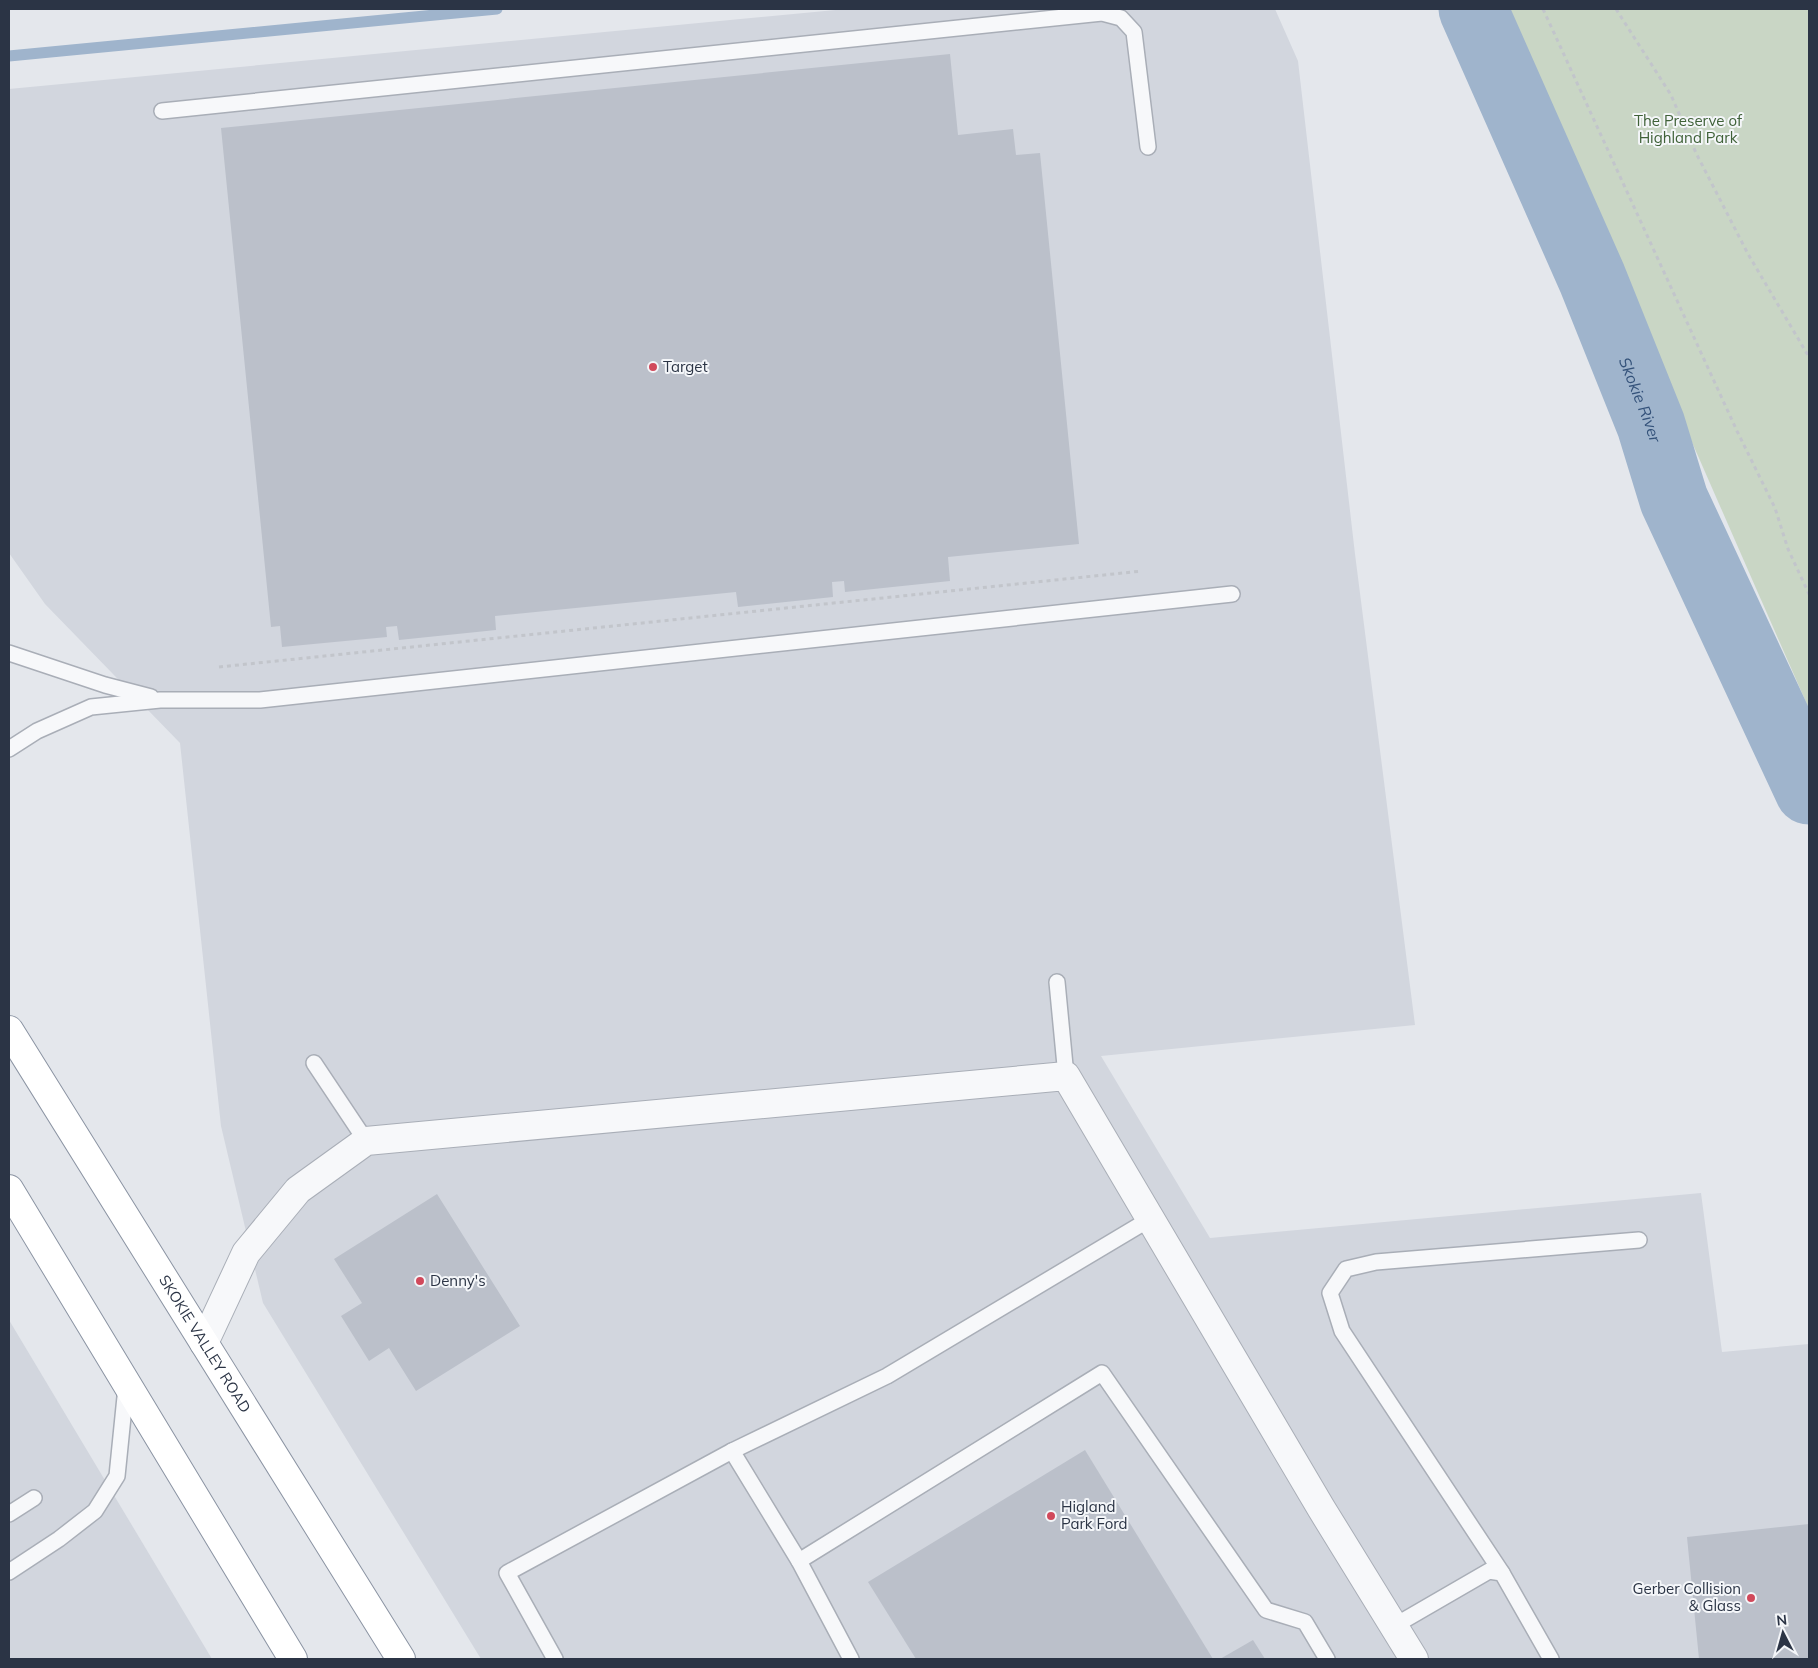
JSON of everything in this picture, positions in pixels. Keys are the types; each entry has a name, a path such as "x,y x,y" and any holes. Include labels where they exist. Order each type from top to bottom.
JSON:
{"highway":[{"name":"SKOKIE VALLEY ROAD","path":"9,1030 400,1659"},
{"path":"9,1189 293,1659"}],"street":[{"path":"204,1343 246,1253 298,1190 366,1141 1066,1076 1321,1508 1414,1659"}],"lane":[{"path":"162,111 1102,13 1121,18 1134,32 1148,147"},
{"path":"9,749 37,730 91,707 160,700 260,700 1232,594"},
{"path":"9,653 105,685 160,700"},
{"path":"1057,982 1066,1076"},
{"path":"314,1063 366,1141"},
{"path":"556,1659 507,1573 732,1451 887,1376 1150,1219"},
{"path":"1551,1659 1502,1573 1342,1331 1330,1294 1346,1269 1376,1262 1639,1240"},
{"path":"799,1561 1102,1373 1266,1610 1305,1622 1327,1659"},
{"path":"9,1572 59,1540 95,1511 117,1476 126,1383"},
{"path":"732,1451 799,1561 852,1659"},
{"path":"9,1514 34,1498"},
{"path":"1394,1626 1489,1571 1502,1573"}],"path":[{"path":"1543,9 1733,422 1775,508 1788,549 1809,594"},
{"path":"1616,9 1671,95 1696,152 1748,254 1809,357"},
{"path":"219,667 1142,571"}],"shaded area":[{"path":"846,9 1275,9 1298,61 1355,554 1415,1025 1101,1056 1210,1238 1701,1193 1722,1352 1809,1344 1809,1659 481,1659 263,1303 221,1126 180,743 45,604 9,553 9,89"},
{"path":"9,1320 212,1659 9,1659"}],"green space":[{"name":"The Preserve of Highland Park","path":"1502,9 1809,9 1809,709"}],"building":[{"name":"Target","path":"950,54 958,135 1013,129 1016,155 1040,153 1079,544 948,557 950,581 845,592 844,581 832,582 833,597 738,607 736,592 495,616 496,630 399,640 397,626 386,627 387,637 282,647 280,626 271,627 221,128"},
{"name":"Denny's","path":"437,1194 520,1326 416,1391 389,1348 369,1361 341,1316 362,1303 334,1259"},
{"name":"Higland Park Ford","path":"1085,1450 1213,1659 916,1659 868,1582"},
{"name":"Gerber Collision & Glass","path":"1809,1524 1809,1659 1699,1659 1687,1537"},
{"path":"1253,1640 1265,1659 1220,1659"}],"waterway":[{"path":"9,56 497,9"},
{"name":"Skokie River","path":"1473,9 1592,278 1651,425 1674,500 1809,790"}],"place":[{"name":"Target","path":"653,367"},
{"name":"Denny's","path":"420,1281"},
{"name":"Higland Park Ford","path":"1051,1516"},
{"name":"Gerber Collision & Glass","path":"1751,1598"}]}
